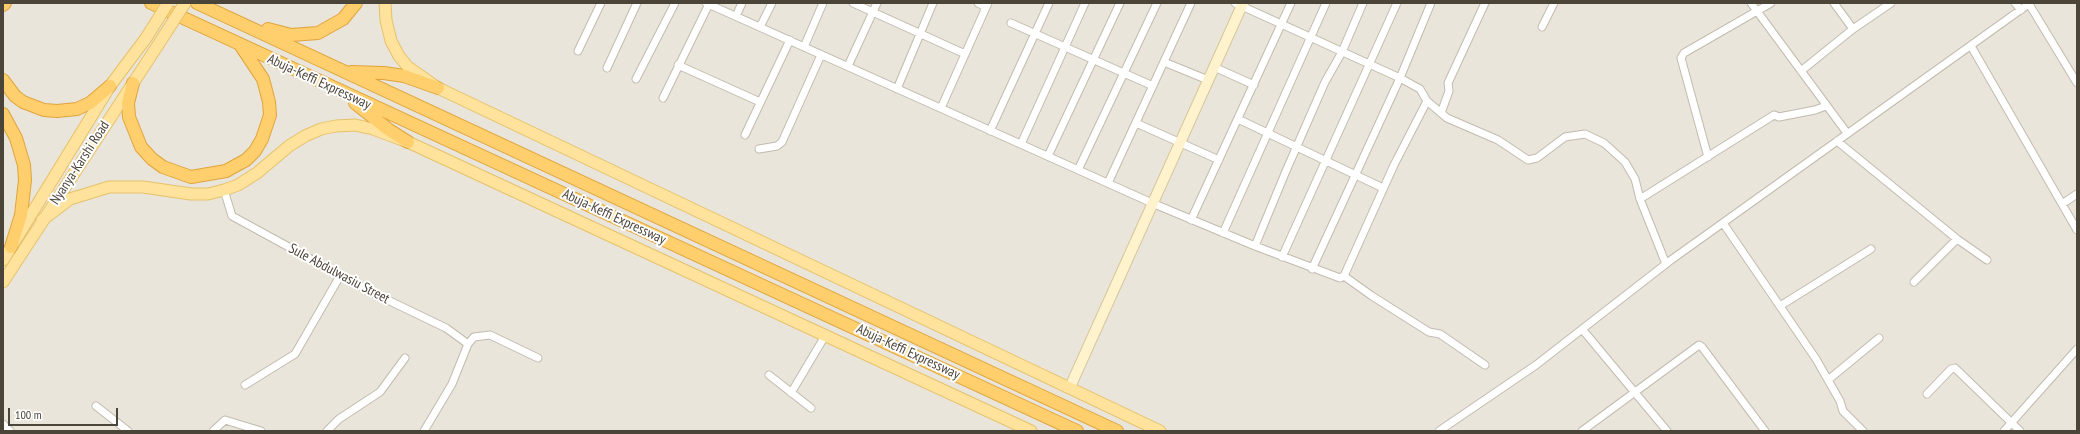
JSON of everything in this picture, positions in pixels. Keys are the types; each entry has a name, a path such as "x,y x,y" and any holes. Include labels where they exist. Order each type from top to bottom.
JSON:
{"highway":[{"name":"Abuja-Keffi Expressway","path":"150,3 240,46 1077,431"},
{"name":"Abuja-Keffi Expressway","path":"197,3 1117,431"},
{"path":"214,11 241,18 280,33 300,36 318,33 335,25 350,12 356,3"},
{"path":"132,83 128,104 129,117 141,147 152,159 163,167 191,177 214,175 226,171 246,160 255,151 267,128 270,115 269,102 263,79 240,46"},
{"path":"347,72 384,73 404,76 438,88"},
{"path":"3,80 15,96 23,102 44,110 57,111 77,109 90,103 110,86"},
{"path":"343,93 372,117 408,142"},
{"path":"3,114 16,138 24,164 25,180 21,215 11,247"}],"main road":[{"name":"Nyanya-Karshi Road","path":"3,260 110,86 146,38 168,3"},
{"name":"Nyanya-Karshi Road","path":"3,282 42,220 186,3"},
{"path":"386,3 386,20 392,41 399,56 408,67 438,88 1160,431"},
{"name":"Abuja-Keffi Expressway","path":"42,220 70,199 109,187 143,187 191,194 208,194 224,190 238,185 257,173 289,146 305,136 321,129 355,125 373,129 408,142 1030,431"}],"street":[{"path":"578,52 601,3"},
{"path":"607,68 637,3"},
{"path":"636,79 675,3"},
{"path":"736,16 742,3"},
{"path":"760,27 772,3"},
{"path":"804,47 823,3"},
{"path":"853,3 965,54"},
{"path":"848,66 878,3"},
{"path":"897,89 933,3"},
{"path":"941,108 987,5 978,3"},
{"path":"990,131 1049,3"},
{"path":"1021,144 1084,3"},
{"path":"1048,156 1120,3"},
{"path":"1078,170 1157,3"},
{"path":"1108,183 1191,3"},
{"path":"1191,220 1291,3"},
{"path":"1223,233 1266,133 1326,3"},
{"path":"1255,246 1325,82 1342,52 1363,3"},
{"path":"1282,257 1368,64 1397,3"},
{"path":"1312,269 1400,78 1431,3"},
{"path":"1441,113 1449,91 1448,83 1485,3"},
{"path":"1542,27 1554,3"},
{"path":"1751,3 1826,106 1848,133"},
{"path":"1708,157 1681,58 1684,53 1771,3"},
{"path":"1834,3 1853,29"},
{"path":"1801,71 1853,29 1891,3"},
{"path":"2015,3 2021,10"},
{"path":"663,98 707,4 1191,220 1312,269 1340,278 1344,276"},
{"path":"1070,387 1214,67 1240,4 1310,38 1400,78 1420,89 1427,101 1447,118 1498,140 1528,160 1537,158 1565,137 1585,134 1604,143 1625,162 1634,179 1640,199 1666,264"},
{"path":"1438,431 1536,365 1666,264 2029,4 2077,83"},
{"path":"1010,23 1153,86"},
{"path":"745,135 790,40"},
{"path":"1971,46 2077,230"},
{"path":"759,149 777,146 782,142 821,54"},
{"path":"1164,62 1208,80"},
{"path":"678,65 760,102"},
{"path":"1214,67 1254,85"},
{"path":"1344,276 1383,188 1427,101"},
{"path":"1640,199 1774,115 1779,117 1815,110 1826,106"},
{"path":"1238,119 1296,148 1383,188"},
{"path":"1136,123 1219,160"},
{"path":"1837,141 1958,239 1987,260"},
{"name":"Sule Abdulwasiu Street","path":"224,190 232,216 340,276 446,328 468,344"},
{"path":"2062,204 2077,194"},
{"path":"1723,223 1780,306 1828,380 1840,401 1843,411 1863,431"},
{"path":"1914,282 1958,239"},
{"path":"1780,306 1871,249"},
{"path":"245,385 295,354 340,276"},
{"path":"1344,276 1372,296 1429,332 1440,334 1485,365"},
{"path":"1582,330 1635,391 1667,431"},
{"path":"424,431 452,384 468,344 474,337 490,335 538,358"},
{"path":"791,393 825,336"},
{"path":"1828,380 1879,338"},
{"path":"1582,431 1629,398 1635,391 1699,345 1765,431"},
{"path":"2004,431 2077,349"},
{"path":"327,431 340,419 380,392 405,358"},
{"path":"1927,394 1951,369 1955,368 2020,431"},
{"path":"769,375 811,408"},
{"path":"96,406 124,430"},
{"path":"213,431 225,420 261,431"},
{"path":"3,424 10,431"}],"shaded area":[{"path":"3,3 2077,3 2077,431 3,431"}]}
